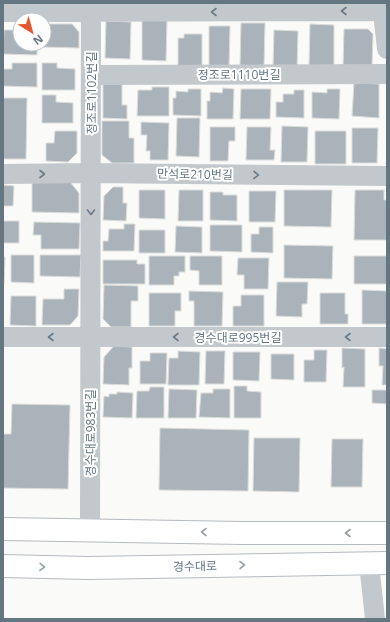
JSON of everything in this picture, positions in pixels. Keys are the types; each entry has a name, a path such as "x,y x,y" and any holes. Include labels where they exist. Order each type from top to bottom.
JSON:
{"main road":[{"path":"3,529 242,533 387,533"},
{"name":"경수대로","path":"3,566 88,568 378,563"}],"street":[{"path":"3,12 91,8 383,7 387,49"},
{"name":"정조로1102번길","path":"91,8 91,173"},
{"name":"정조로1110번길","path":"91,75 387,74"},
{"name":"만석로210번길","path":"3,174 91,173 387,176"},
{"name":"경수대로983번길","path":"90,530 91,173"},
{"path":"3,336 90,336"},
{"name":"경수대로995번길","path":"90,336 387,337"},
{"path":"374,619 378,563"}],"building":[{"path":"142,20 167,20 166,61 142,60"},
{"path":"106,21 131,22 130,59 105,58"},
{"path":"241,23 265,23 264,66 240,66"},
{"path":"52,24 72,24 79,32 79,48 52,47"},
{"path":"310,24 334,25 334,67 309,66"},
{"path":"209,26 230,26 229,67 209,67"},
{"path":"344,29 368,29 373,34 372,67 343,67"},
{"path":"4,30 12,30 12,52 37,52 37,55 3,54"},
{"path":"274,30 298,31 297,69 273,68"},
{"path":"184,34 202,34 202,68 178,68 178,38 184,38"},
{"path":"12,63 37,63 37,87 3,86 3,69 12,69"},
{"path":"42,63 57,63 57,68 75,69 75,90 42,90"},
{"path":"103,79 122,80 122,105 127,105 127,119 103,118"},
{"path":"354,83 379,84 379,118 352,116"},
{"path":"152,87 169,87 169,116 137,116 138,90 152,90"},
{"path":"223,88 234,89 233,119 207,119 207,101 210,101 210,92 222,93"},
{"path":"188,89 201,89 201,116 173,115 173,98 176,98 176,91 188,92"},
{"path":"241,89 271,89 270,119 240,119"},
{"path":"327,89 340,89 339,119 312,118 312,92 327,93"},
{"path":"294,90 304,90 304,118 276,117 276,102 283,102 283,94 294,94"},
{"path":"42,95 56,95 56,102 73,103 73,123 42,123"},
{"path":"3,98 27,98 26,159 3,159"},
{"path":"177,118 200,118 199,157 176,156"},
{"path":"102,121 129,121 129,138 134,138 134,163 112,163 102,155"},
{"path":"141,122 169,123 168,160 150,160 150,151 146,151 147,135 141,135"},
{"path":"282,126 308,127 307,162 281,162"},
{"path":"210,127 235,127 235,141 229,141 228,161 210,161"},
{"path":"247,127 271,127 270,150 275,150 274,160 246,160"},
{"path":"352,128 378,128 377,163 352,163"},
{"path":"55,131 77,131 77,153 68,162 46,161 46,143 54,143"},
{"path":"315,131 346,131 346,164 315,164"},
{"path":"32,182 70,182 79,193 79,213 32,212"},
{"path":"3,185 14,186 13,206 3,206"},
{"path":"113,187 123,187 123,203 127,203 126,221 103,220 104,196"},
{"path":"139,190 165,190 165,219 139,218"},
{"path":"179,190 203,190 203,221 178,221"},
{"path":"284,190 332,190 331,227 284,226"},
{"path":"355,190 384,190 384,200 387,200 387,240 354,240"},
{"path":"249,191 276,191 275,222 249,222"},
{"path":"210,192 223,192 223,195 237,195 237,221 210,220"},
{"path":"3,221 19,221 19,243 3,243"},
{"path":"34,222 80,223 79,249 41,249 41,235 33,235"},
{"path":"124,224 135,224 134,251 103,251 103,241 108,241 109,229 124,229"},
{"path":"210,225 242,225 242,252 210,251"},
{"path":"176,226 202,227 202,253 175,252"},
{"path":"259,227 273,227 273,253 251,252 251,234 259,234"},
{"path":"139,230 165,230 165,253 139,253"},
{"path":"284,245 333,246 332,279 284,278"},
{"path":"11,255 34,255 34,283 11,282"},
{"path":"40,255 81,255 80,277 40,276"},
{"path":"149,256 185,256 185,272 179,272 179,276 174,276 174,285 149,285"},
{"path":"190,256 222,256 222,285 199,285 199,271 190,270"},
{"path":"354,256 387,256 387,284 354,284"},
{"path":"3,257 5,257 4,284 3,284"},
{"path":"238,258 269,258 268,289 244,289 244,275 237,275"},
{"path":"103,260 137,260 137,264 145,264 145,284 103,284"},
{"path":"277,282 308,282 307,304 302,304 302,317 276,316"},
{"path":"104,285 138,286 138,301 131,301 131,327 111,327 103,319"},
{"path":"64,289 79,289 78,316 70,325 42,325 43,299 64,299"},
{"path":"362,290 387,291 387,324 362,324"},
{"path":"189,291 223,292 222,326 194,326 194,301 189,301"},
{"path":"149,293 181,293 181,311 175,311 175,326 149,326"},
{"path":"320,293 345,293 345,314 348,314 348,324 320,324"},
{"path":"241,295 264,295 264,326 233,326 233,306 241,306"},
{"path":"11,296 36,296 36,326 10,325"},
{"path":"114,346 132,347 132,368 129,368 129,385 103,384 104,357"},
{"path":"342,348 365,349 365,387 343,387 344,367 342,368"},
{"path":"379,348 387,349 387,385 382,385 383,366 379,366"},
{"path":"314,350 327,350 326,382 304,382 304,360 314,360"},
{"path":"178,351 200,352 199,385 168,385 169,358 178,358"},
{"path":"206,351 225,351 224,384 205,384"},
{"path":"233,352 260,352 259,381 233,380"},
{"path":"150,353 167,353 166,384 140,384 140,361 150,361"},
{"path":"271,354 294,354 294,380 271,379"},
{"path":"234,386 247,386 247,391 261,392 261,418 234,418"},
{"path":"150,387 164,387 164,418 136,418 137,391 149,391"},
{"path":"169,389 197,390 196,418 168,418"},
{"path":"213,389 230,389 230,418 199,417 201,393 213,393"},
{"path":"372,390 387,390 387,404 372,403"},
{"path":"117,392 133,393 132,418 103,417 104,396 109,397 109,394 117,394"},
{"path":"12,404 70,405 68,489 3,488 3,434 11,434"},
{"path":"160,428 249,430 248,491 159,490"},
{"path":"254,438 300,438 299,492 253,491"},
{"path":"332,439 363,439 362,487 331,487"}]}
